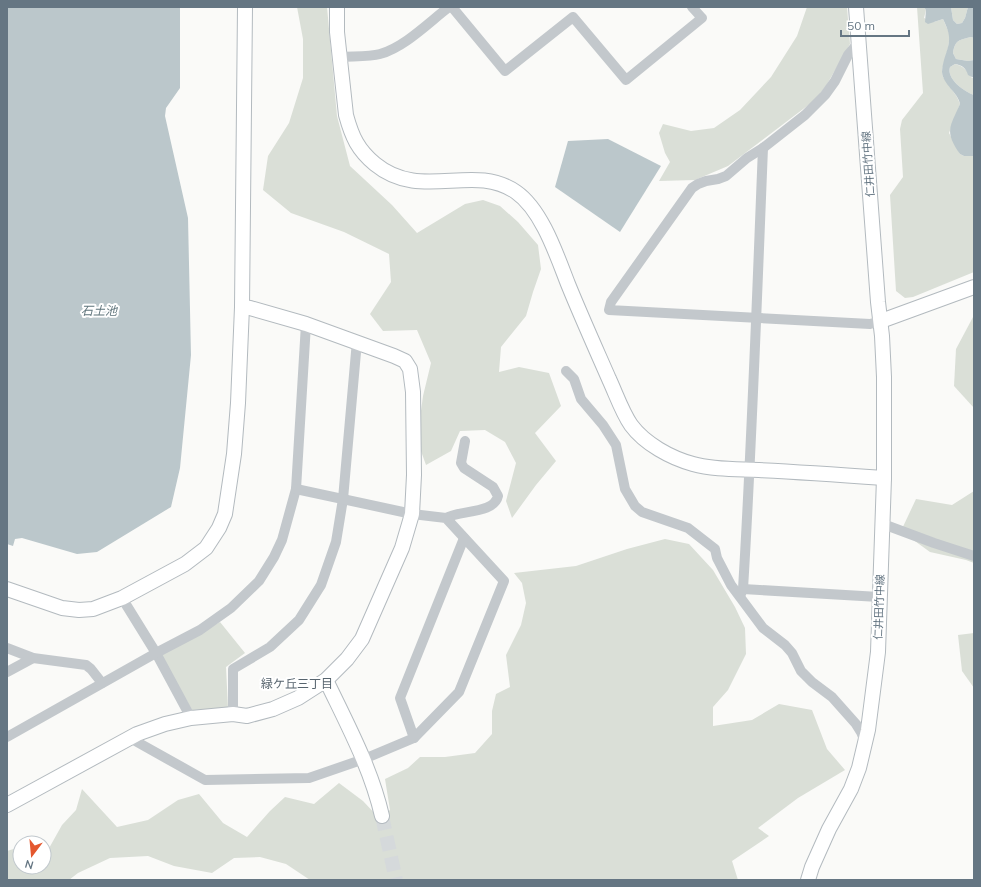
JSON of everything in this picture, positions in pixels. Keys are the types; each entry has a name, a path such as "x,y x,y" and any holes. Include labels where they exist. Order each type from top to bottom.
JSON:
{"street":[{"path":"7,589 62,608 79,610 93,609 122,598 196,557 206,548 219,528 225,514 234,454 238,403 242,307 245,7"},
{"path":"337,7 337,32 346,115 356,144 365,156 392,175 407,180 424,183 480,180 493,182 506,186 526,201 542,224 552,243 621,406 632,425 645,439 661,451 693,464 884,478"},
{"path":"340,57 379,54 392,49 451,7 505,71 573,17 626,80 702,18 692,7"},
{"name":"仁井田竹中線","path":"808,880 828,828 851,789 860,768 866,744 878,652 883,524 884,377 881,321 878,302 856,7"},
{"path":"858,43 848,54 835,81 825,95 805,114 726,176 706,181 692,188 611,302 609,310 870,324 974,286"},
{"path":"742,592 751,469 763,148"},
{"path":"8,802 137,734 165,724 191,718 233,714 248,716 273,709 298,698 326,680 347,659 362,639 402,548 412,514 414,468 413,392 410,369 405,361 357,341 306,324 242,307"},
{"path":"7,737 156,653 200,630 231,608 258,581 274,557 282,540 296,489 306,324"},
{"path":"233,714 233,669 270,646 299,620 321,585 336,542 342,499 357,341"},
{"path":"566,372 574,379 581,399 603,425 616,445 625,489 635,506 642,512 688,528 715,549 717,558 731,585 742,592 763,628 786,645 801,671 832,698 856,724 866,744"},
{"path":"296,489 412,514 446,518 453,514 479,510 492,506 497,500 498,496 493,488 464,468 461,463 465,442"},
{"path":"130,738 205,780 309,778 364,759 414,738 459,692 504,581 446,518"},
{"path":"883,524 974,556"},
{"path":"414,738 400,698 464,538"},
{"path":"742,592 879,597"},
{"path":"122,598 156,653 191,718"},
{"path":"7,648 33,658 86,664 102,683"},
{"path":"7,672 33,658"},
{"path":"326,680 364,759 377,792 382,816"}],"shaded area":[{"path":"297,7 327,7 337,116 350,166 392,205 417,233 465,204 483,200 500,206 518,222 538,245 541,269 526,316 501,347 499,372 519,367 549,373 561,406 535,433 556,461 512,518 506,501 516,463 505,442 485,430 460,431 451,451 426,465 417,440 423,396 431,363 417,330 383,331 370,314 391,282 389,254 344,232 291,213 263,190 268,156 289,123 303,78 303,39"},
{"path":"807,7 847,7 850,44 826,86 815,100 728,166 695,180 659,181 670,162 665,153 659,133 663,124 691,131 714,128 740,110 771,77 797,36"},
{"path":"917,7 924,7 926,10 924,18 934,22 943,19 950,35 942,70 943,77 960,104 949,133 960,154 964,156 974,156 974,272 913,297 905,298 896,291 890,195 903,177 900,129 902,120 923,93"},
{"path":"951,7 968,7 962,23 957,24 953,20"},
{"path":"971,37 974,38 974,60 968,61 956,59 953,53 956,43"},
{"path":"955,64 963,67 972,78 974,78 974,95 961,88 953,80 950,67"},
{"path":"973,317 974,408 954,386 956,349"},
{"path":"974,491 974,563 930,552 901,531 916,499 952,505"},
{"path":"665,539 689,544 713,570 735,607 745,628 746,654 728,690 713,707 713,726 752,720 779,704 812,710 827,749 845,770 798,798 758,828 769,836 732,861 738,880 310,880 286,864 260,857 234,858 212,873 174,866 148,856 110,858 78,873 69,880 7,880 7,851 12,849 12,875 52,875 52,843 62,825 76,810 82,789 117,827 148,820 178,800 199,794 223,823 247,837 270,811 285,797 314,804 339,783 363,801 379,818 390,810 385,779 408,768 420,757 445,757 475,753 492,734 492,711 496,694 510,687 506,655 521,625 526,603 522,583 514,573 576,566 627,549"},
{"path":"220,622 245,653 226,667 228,708 192,710 161,655"},
{"path":"974,633 974,688 962,671 958,635"}],"water":[{"name":"石土池","path":"7,7 180,7 180,88 166,108 165,116 188,218 191,355 180,468 171,507 97,552 77,554 22,538 15,539 13,546 7,544"},
{"path":"924,7 951,7 953,20 957,24 962,23 968,7 974,7 974,38 971,37 958,41 955,45 953,53 956,59 968,61 974,60 974,78 968,75 962,66 957,64 950,67 950,72 953,80 957,84 974,95 974,156 964,156 960,154 952,140 950,134 951,124 960,104 959,100 945,81 942,72 943,63 949,44 948,30 943,19 928,24 925,22 926,10"},
{"path":"608,139 661,166 620,232 555,187 568,141"}],"tunnel":[{"path":"382,816 396,880"}],"district":[{"name":"緑ケ丘三丁目","path":"297,684"}]}
